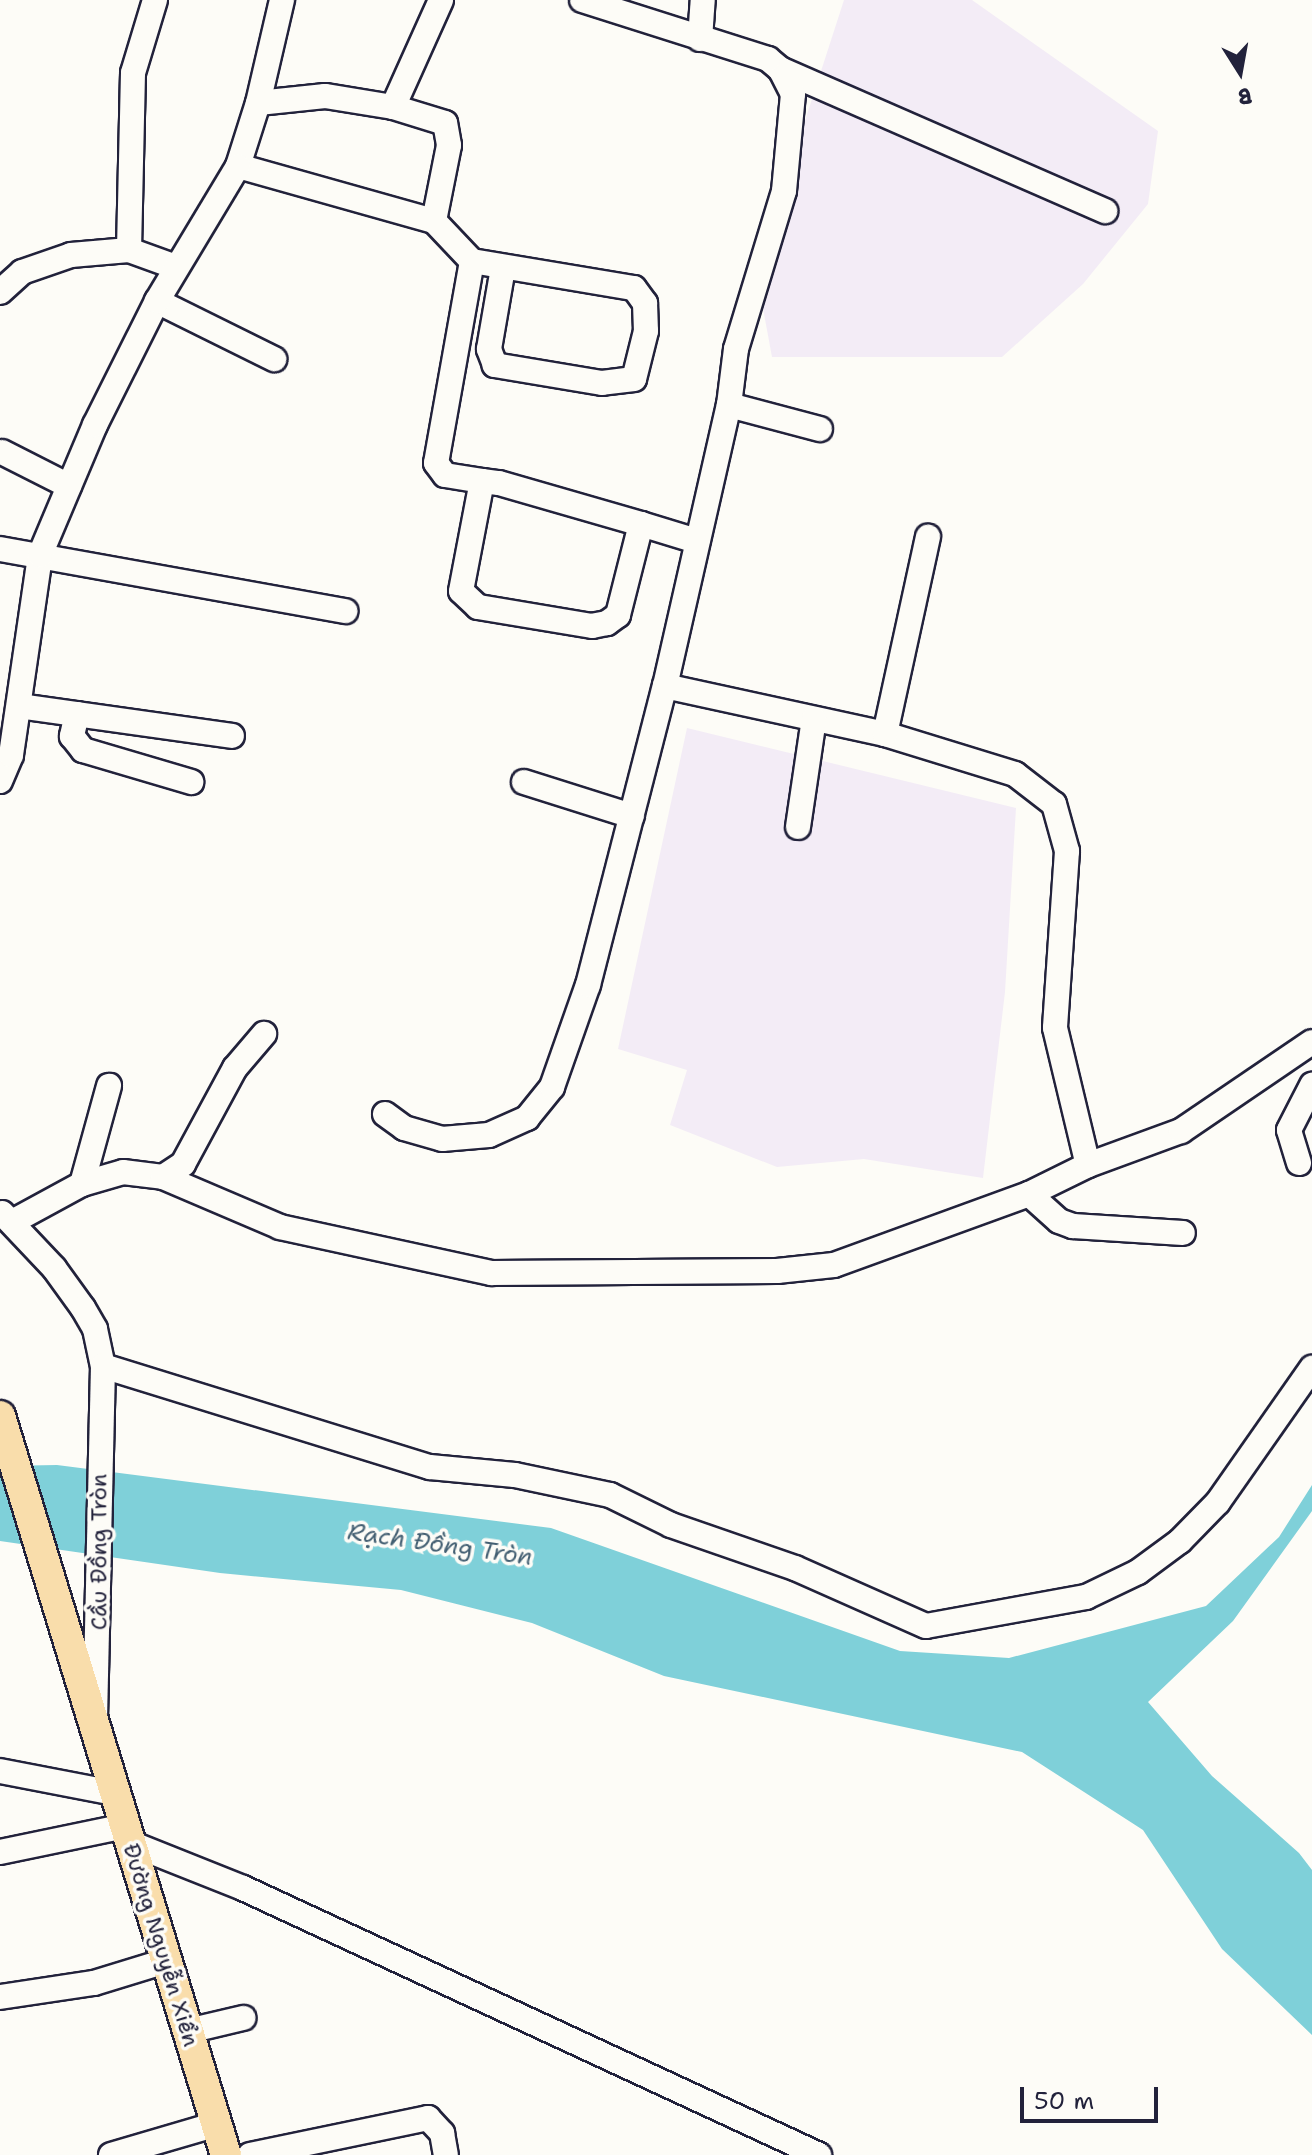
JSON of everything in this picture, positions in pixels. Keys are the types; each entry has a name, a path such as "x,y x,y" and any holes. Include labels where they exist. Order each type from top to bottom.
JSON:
{"main road":[{"name":"Đường Nguyễn Xiển","path":"0,1416 86,1661 94,1736 128,1834 226,2155"}],"street":[{"path":"129,250 133,73 155,0"},
{"path":"0,781 11,755 40,555 69,486 157,301 238,166 258,103 282,0"},
{"path":"393,107 441,0"},
{"path":"582,0 768,59 780,69 1105,211"},
{"path":"700,39 703,0"},
{"path":"385,1114 404,1128 442,1139 489,1135 527,1118 552,1087 584,996 632,816 729,405 736,349 784,191 793,94 780,69"},
{"path":"258,103 325,96 438,118 450,132 434,221"},
{"path":"238,166 434,221 472,261 634,288 645,303 646,331 634,379 602,383 495,365 489,349 503,268"},
{"path":"0,292 22,272 71,255 129,250 176,267"},
{"path":"472,261 436,463 445,475 482,481 697,541"},
{"path":"157,301 274,359"},
{"path":"729,405 820,429"},
{"path":"2,452 69,486"},
{"path":"482,481 461,591 478,607 592,626 607,623 618,615 641,524"},
{"path":"885,734 928,537"},
{"path":"0,549 345,611"},
{"path":"665,686 885,734 1015,774 1054,804 1067,851 1055,1028 1088,1165"},
{"path":"19,706 232,736"},
{"path":"77,714 72,736 83,750 191,782"},
{"path":"798,827 814,719"},
{"path":"524,782 632,816"},
{"path":"163,1177 183,1164 235,1068 264,1034"},
{"path":"1312,1042 1181,1131 1088,1165 1029,1194 834,1265 764,1271 491,1273 280,1227 163,1177 123,1172 82,1184 6,1216 83,1308 95,1329 103,1366 430,1467 515,1475 610,1495 671,1525 795,1568 926,1626 1086,1597 1138,1572 1180,1541 1218,1502 1312,1368"},
{"path":"1299,1163 1289,1130 1312,1085"},
{"path":"82,1184 109,1086"},
{"path":"1029,1194 1059,1221 1073,1226 1183,1233"},
{"name":"Cầu Đồng Tròn","path":"86,1661 103,1366"},
{"path":"0,1771 114,1793"},
{"path":"0,1852 128,1834 819,2155"},
{"path":"0,1997 94,1983 166,1961"},
{"path":"188,2031 243,2018"},
{"path":"250,2155 428,2118 442,2133 446,2155"},
{"path":"111,2155 138,2153 217,2124"}],"shaded area":[{"path":"844,0 972,0 1158,131 1148,204 1083,284 1002,357 772,357 762,303 779,201"},
{"path":"687,728 1016,808 1005,992 983,1178 864,1159 777,1167 670,1125 687,1070 618,1049"}],"water":[{"name":"Rạch Đồng Tròn","path":"57,1465 551,1528 900,1651 1009,1658 1206,1606 1279,1537 1312,1485 1312,1511 1233,1621 1148,1702 1212,1776 1299,1853 1312,1870 1312,2035 1222,1949 1143,1830 1022,1752 664,1676 532,1623 401,1590 220,1573 0,1541 0,1466"}]}
